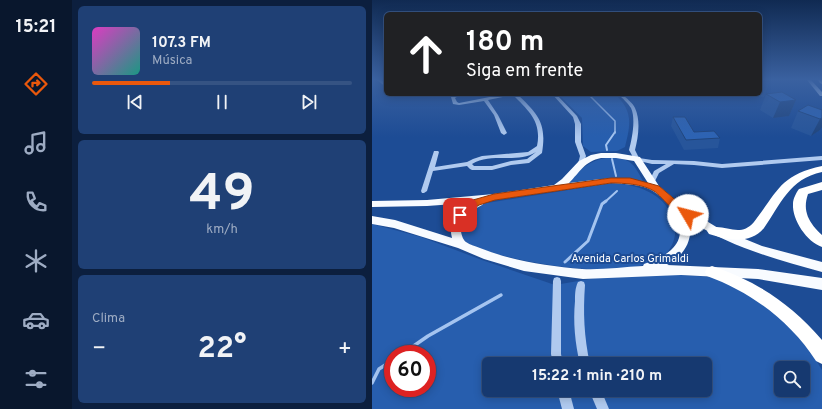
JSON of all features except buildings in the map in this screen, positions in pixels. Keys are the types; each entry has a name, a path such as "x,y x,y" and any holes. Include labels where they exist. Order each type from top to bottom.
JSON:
{"highway":[{"path":"714,231 730,235 742,234 754,230 789,184 798,176 807,172 822,169"},
{"path":"822,186 816,186 803,192 798,204 802,220 816,238 822,242"},
{"path":"712,272 730,278 755,290 786,314 822,355"}],"main road":[{"path":"554,188 566,183 581,164 594,158 609,155 637,159 654,185 678,208 714,231 760,250 822,267"},
{"path":"372,204 427,203 494,197 611,180 630,181 654,185"},
{"path":"462,245 454,231 457,218 471,205 494,197"},
{"path":"630,272 660,264 676,253 682,245 685,237 685,224 678,208"},
{"name":"Avenida Carlos Grimaldi","path":"372,220 395,224 462,245 488,256 524,266 583,274 681,270 758,274 822,284"}],"street":[{"path":"454,99 455,103 459,104 485,99"},
{"path":"485,99 496,115 504,132"},
{"path":"469,164 472,168 482,169 529,161 539,153 541,131 538,120 533,111 519,99"},
{"path":"559,99 575,117 578,124 578,142 583,156 581,164"},
{"path":"625,99 633,108 636,129 632,150 637,159 652,162 694,163 722,166 822,158"},
{"path":"431,169 469,164 482,158 529,154 540,147"},
{"path":"424,190 436,152"},
{"path":"654,185 656,172 674,163"},
{"path":"557,280 557,357"},
{"path":"581,285 578,306 579,338 583,357"},
{"path":"565,397 568,409"},
{"path":"598,397 603,409"}],"shaded area":[{"path":"563,99 620,99 628,112 629,118 625,147 617,151 591,152 583,146 582,118"},
{"path":"620,158 630,162 643,181 617,179 566,185 588,164 599,159"},
{"path":"612,183 629,185 645,190 660,199 666,205 674,221 675,237 672,245 659,258 639,266 613,269 584,269 554,266 526,261 485,250 467,243 462,237 461,221 469,211 481,204"},
{"path":"372,224 421,237 555,285 630,272 730,278 770,305 811,352 822,370 822,409 372,409"}],"waterway":[{"path":"593,99 615,121 615,132"},
{"path":"607,150 606,145 615,132"},
{"path":"612,159 616,176"},
{"path":"605,202 617,191"},
{"path":"565,262 588,241 602,204 606,201"},
{"path":"415,345 428,336 501,295"},
{"path":"372,383 379,369 384,366"}],"route":[{"path":"460,215 463,211 476,202 494,197 611,180 642,183 656,188 688,215"}]}
